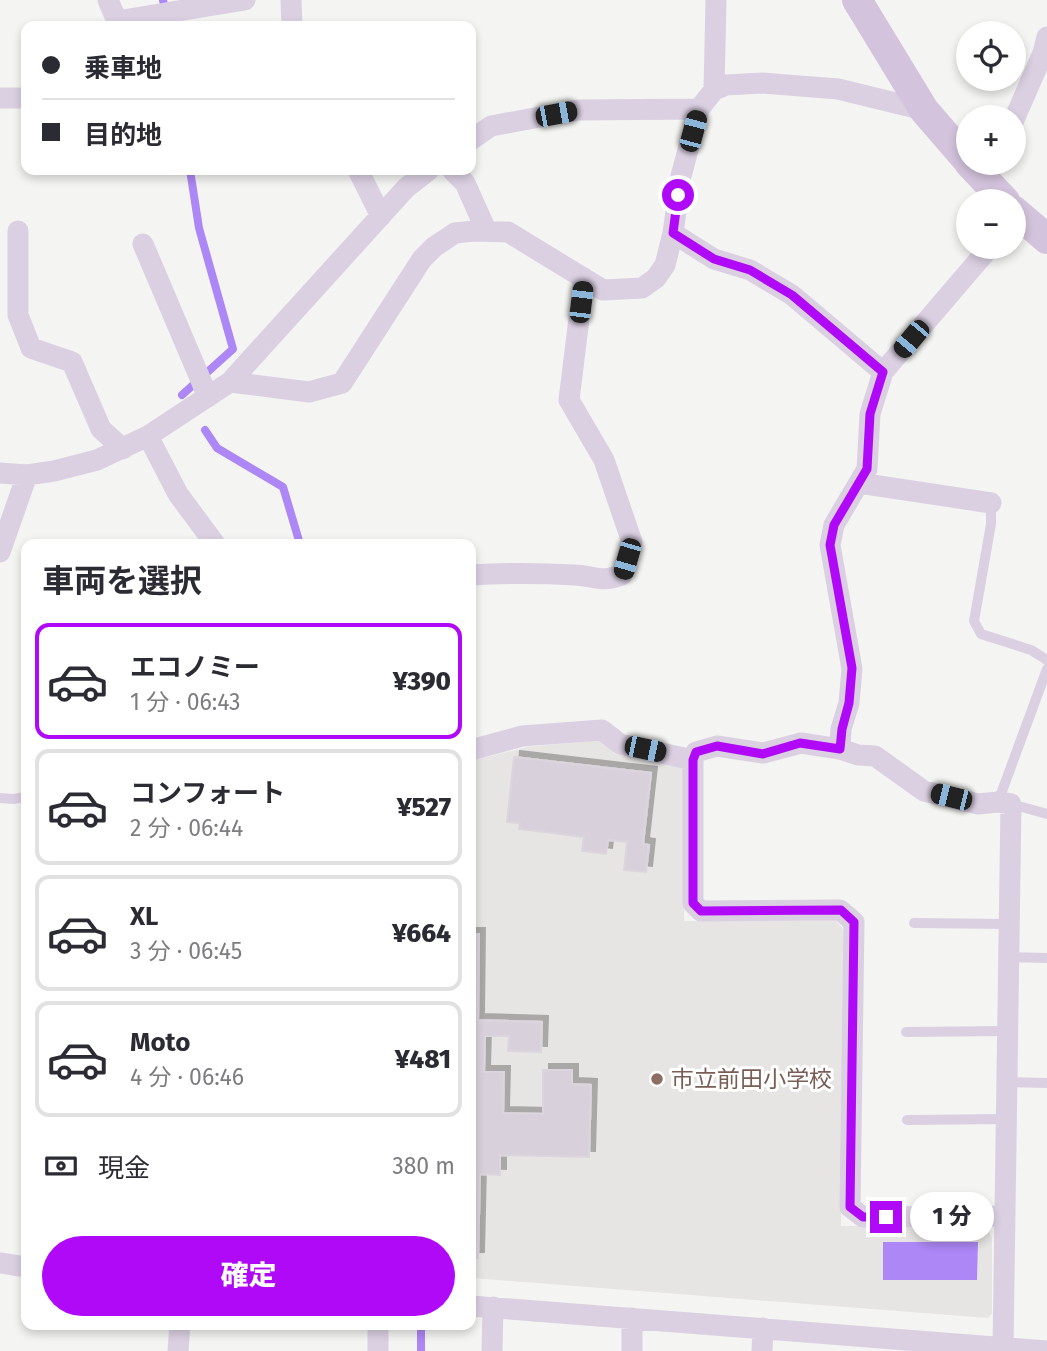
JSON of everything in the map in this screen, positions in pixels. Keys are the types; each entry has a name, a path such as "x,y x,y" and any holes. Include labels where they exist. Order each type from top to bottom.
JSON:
{"main road":[{"path":"857,0 923,110 956,144"},
{"path":"984,175 995,189"},
{"path":"1026,222 1047,239"}],"street":[{"path":"108,0 117,21 245,0"},
{"path":"291,0 292,21"},
{"path":"713,90 716,0"},
{"path":"1020,105 1043,53 1047,37"},
{"path":"230,382 309,392 342,383 422,259 455,233 486,230 508,232 603,290 642,288 656,278 665,265 673,233 681,176 699,109 713,90 726,85 762,83 838,89 923,110"},
{"path":"0,98 21,98"},
{"path":"476,136 491,126 578,110 699,109"},
{"path":"360,175 381,216"},
{"path":"0,473 27,475 76,466 123,449 148,436 207,394 230,382 406,188 423,175"},
{"path":"458,175 465,183 486,230"},
{"path":"18,231 18,315 31,348 72,362 101,429 123,449"},
{"path":"673,233 714,259 750,270 792,295 883,372"},
{"path":"143,244 207,394"},
{"path":"840,749 849,703 852,668 830,545 834,525 867,469 870,414 883,372 980,259"},
{"path":"476,575 579,575 607,581 622,575 632,542 604,460 569,400 584,278"},
{"path":"148,436 178,494 211,539"},
{"path":"0,552 27,475"},
{"path":"859,483 991,503"},
{"path":"476,749 522,736 602,730 620,744 693,760"},
{"path":"1003,1348 1009,957 1004,803 978,804 924,791 875,756 858,755 840,749 800,743 763,754 717,746 696,752 693,760 693,903 701,911 841,910 854,922 850,1207 863,1217 1005,1216"},
{"path":"0,1263 21,1266"},
{"path":"476,1306 763,1328 897,1345 1047,1351"},
{"path":"492,1351 493,1307"},
{"path":"632,1318 632,1351"},
{"path":"762,1351 763,1328"},
{"path":"178,1351 180,1330"},
{"path":"378,1330 378,1351"}],"lane":[{"path":"991,503 991,524 974,621 981,634 1031,650 1047,660"},
{"path":"1047,668 1004,803 1047,814"},
{"path":"0,798 21,797"},
{"path":"914,923 1009,925"},
{"path":"1009,957 1047,958"},
{"path":"906,1032 1007,1031"},
{"path":"1007,1082 1047,1083"},
{"path":"907,1119 1006,1119"}],"shaded area":[{"name":"市立前田小学校","path":"600,740 615,754 686,767 684,921 836,921 845,931 841,1226 984,1226 992,1237 992,1314 988,1318 476,1278 476,760 527,747"},
{"path":"883,1242 978,1242 977,1280 883,1280"}],"building":[{"path":"514,757 651,773 643,844 649,845 646,872 624,870 627,842 608,840 606,854 582,851 584,837 519,829 520,823 507,822"},
{"path":"476,934 479,934 478,1020 542,1022 541,1052 508,1051 509,1036 485,1036 484,1072 504,1072 503,1113 543,1114 543,1070 572,1070 572,1084 591,1085 589,1157 500,1155 500,1175 480,1174 478,1258"}],"waterway":[{"path":"163,0 167,21"},
{"path":"182,395 233,349 199,228 191,175"},
{"path":"205,430 217,448 283,487 299,539"},
{"path":"421,1330 421,1351"}],"place":[{"name":"市立前田小学校","path":"657,1079"}],"route":[{"path":"678,195 673,233 714,259 750,270 792,295 883,372 870,414 867,469 834,525 830,545 852,668 849,703 840,749 800,743 763,754 717,746 696,752 693,760 693,903 701,911 841,910 854,922 850,1207 863,1217 886,1217"}]}
